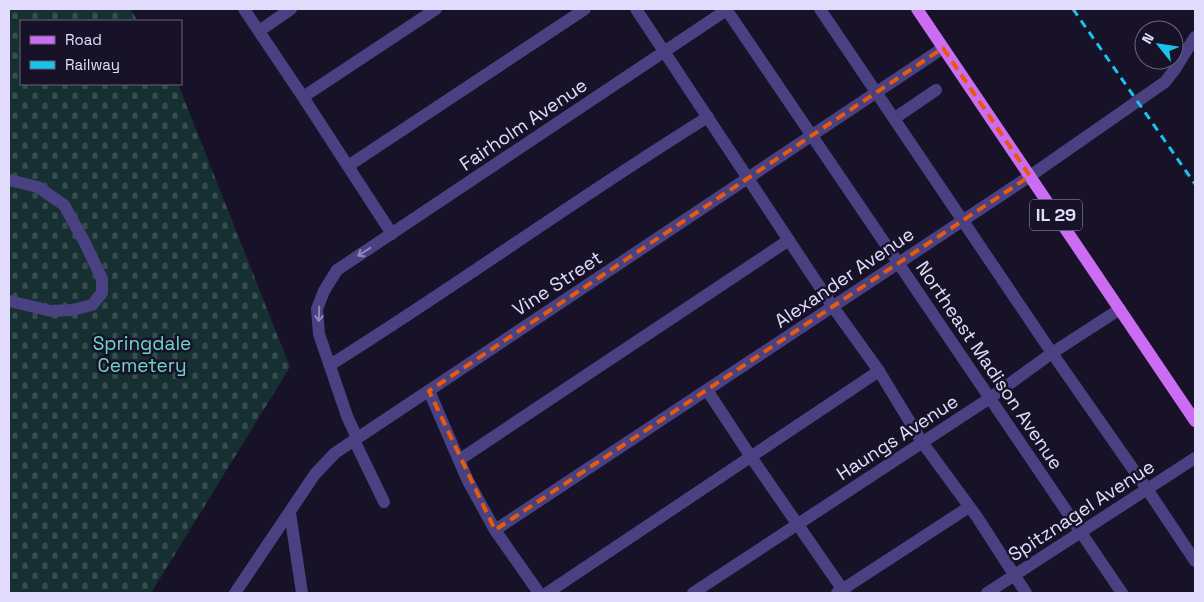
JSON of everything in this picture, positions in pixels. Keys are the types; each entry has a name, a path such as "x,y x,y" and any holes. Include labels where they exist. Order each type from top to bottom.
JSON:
{"main road":[{"name":"IL 29","path":"917,9 1195,421"}],"street":[{"path":"244,9 304,97 392,234"},
{"path":"259,31 291,9"},
{"path":"304,97 436,9"},
{"path":"348,166 584,9"},
{"path":"636,9 833,307 879,371 922,442 970,508 1026,593"},
{"name":"Fairholm Avenue","path":"330,366 319,334 317,309 324,291 337,270 727,9"},
{"name":"Northeast Madison Avenue","path":"727,9 1122,593"},
{"path":"820,9 1195,561"},
{"name":"Alexander Avenue","path":"495,530 1030,176 1165,82 1195,36"},
{"name":"Vine Street","path":"234,593 322,465 335,453 944,48"},
{"path":"895,118 936,90"},
{"path":"384,502 356,439 330,366 487,264 664,144 708,117"},
{"path":"9,180 38,187 64,205 102,279 102,294 92,305 51,311 9,300"},
{"path":"459,460 789,240"},
{"name":"Haungs Avenue","path":"693,593 990,398 1052,353 1120,309"},
{"path":"547,593 879,371"},
{"path":"707,390 842,592 970,508"},
{"path":"428,391 468,481 495,530 539,593"},
{"name":"Spitznagel Avenue","path":"987,593 1195,458"},
{"path":"290,512 302,593"}],"highlighted area":[{"path":"943,48 1030,176 495,530 429,391"}],"green space":[{"name":"Springdale Cemetery","path":"9,9 130,9 137,20 20,20 20,85 178,85 290,367 151,593 9,593"}],"railway":[{"path":"1073,9 1195,184"}]}
